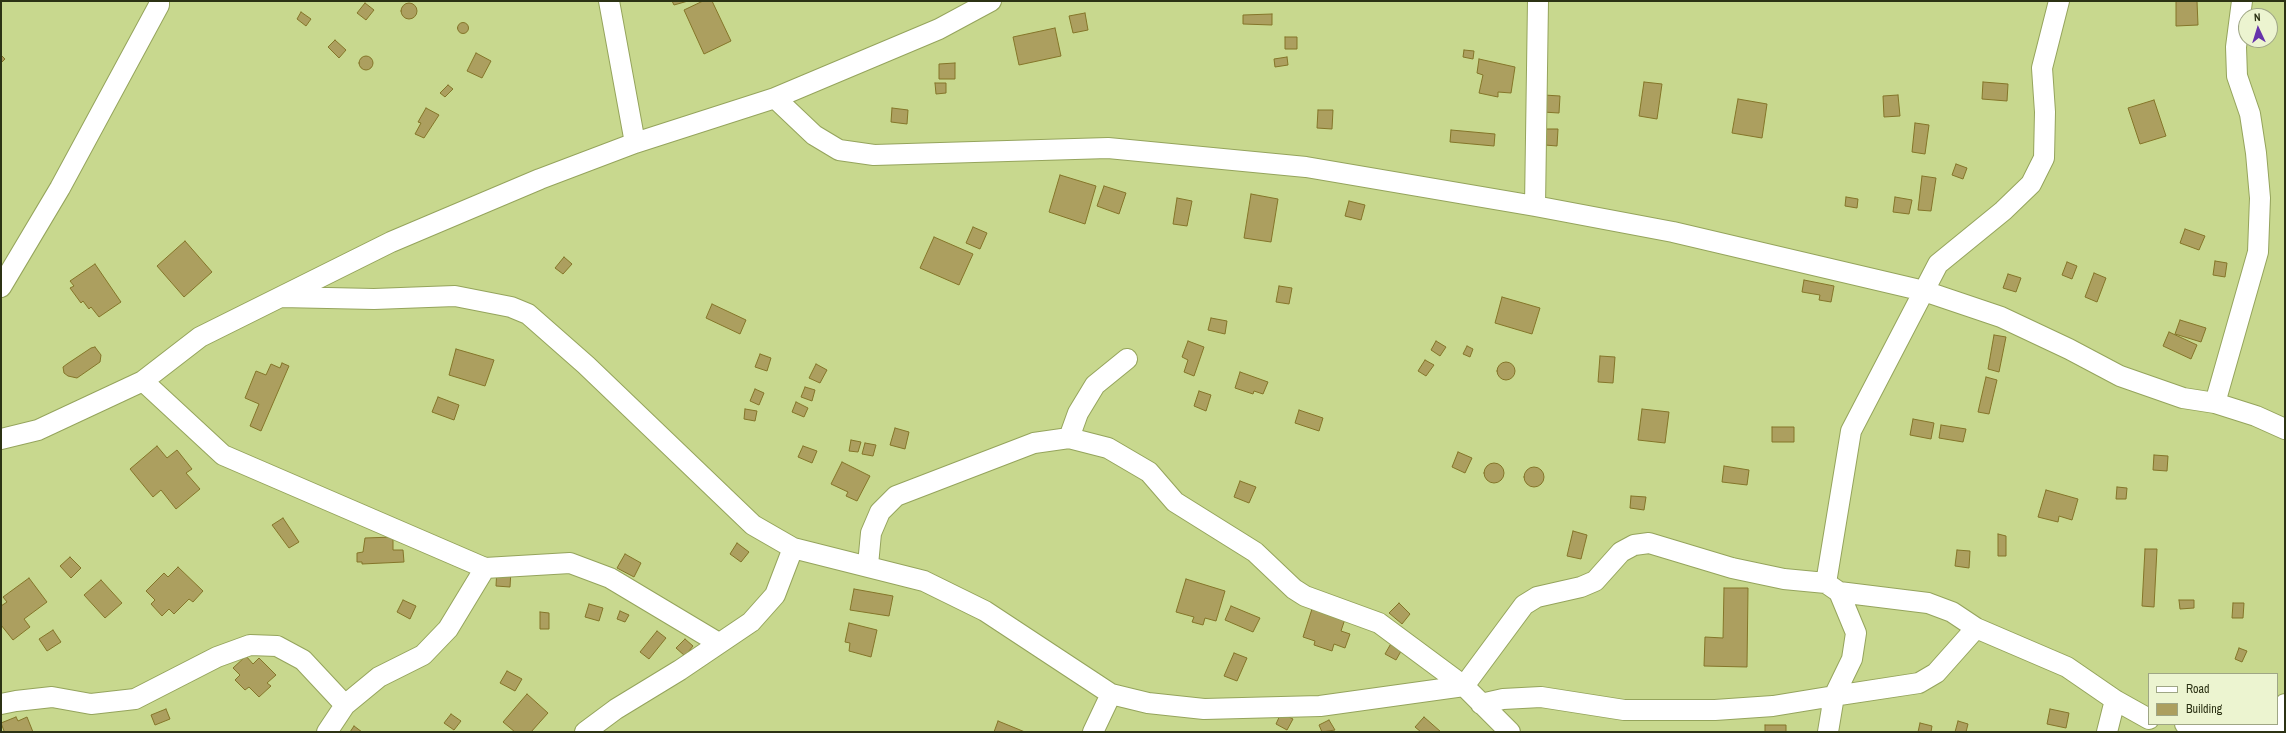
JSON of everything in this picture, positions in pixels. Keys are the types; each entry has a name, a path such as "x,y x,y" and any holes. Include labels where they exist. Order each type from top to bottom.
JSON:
{"street":[{"path":"1,287 60,188 159,5 159,1"},
{"path":"609,1 635,143"},
{"path":"1,439 38,430 143,381 200,337 391,242 540,179 635,143 775,98 939,29 991,1"},
{"path":"1535,206 1538,1"},
{"path":"1828,732 1834,696 1852,659 1856,633 1832,587 1850,431 1938,264 2003,211 2031,184 2044,158 2045,112 2042,68 2059,1"},
{"path":"2215,403 2258,252 2260,198 2256,153 2250,114 2237,76 2236,47 2242,1"},
{"path":"775,98 814,135 840,150 874,155 1108,148 1306,167 1535,206 1673,232 1924,291 2001,317 2069,349 2120,376 2183,398 2215,403 2256,416 2285,429"},
{"path":"281,297 374,299 455,296 511,307 528,314 586,365 753,524 794,548 924,581 985,611 1111,694 1148,703 1204,709 1320,706 1464,686 1524,605 1536,597 1581,587 1595,581 1622,552 1634,545 1649,543 1732,568 1784,579 1928,603 1952,612 1976,628 2067,667 2115,700 2148,718"},
{"path":"1069,438 1078,413 1095,386 1127,359"},
{"path":"143,381 223,455 485,568 570,563 610,578 717,642"},
{"path":"868,566 871,532 880,512 896,496 1034,443 1069,438 1108,448 1149,472 1175,502 1209,525 1255,552 1294,589 1306,596 1379,623 1464,686 1510,732"},
{"path":"585,732 616,709 680,670 717,642 751,622 775,595 794,548"},
{"path":"327,732 345,705 379,677 423,655 448,629 485,568"},
{"path":"1481,704 1503,699 1541,697 1624,710 1715,710 1773,706 1920,683 1936,673 1976,628"},
{"path":"1,704 52,697 91,704 135,699 217,657 250,645 277,646 303,660 345,705"},
{"path":"1093,732 1111,694"},
{"path":"2108,732 2115,700"},
{"path":"2278,724 2282,718 2285,704"},
{"path":"2193,725 2247,732"},
{"path":"2268,732 2274,729 2277,725"}],"building":[{"path":"672,1 688,1 674,5"},
{"path":"703,1 712,1 731,41 704,54 684,10"},
{"path":"2176,1 2197,1 2198,25 2176,26"},
{"path":"365,3 374,10 366,20 357,13"},
{"path":"409,3 416,8 417,11 412,18 409,19 402,14 401,11 406,4"},
{"path":"301,12 311,19 306,26 297,19"},
{"path":"1085,13 1088,30 1073,33 1069,16"},
{"path":"1272,14 1272,25 1243,24 1243,15"},
{"path":"461,23 465,23 467,24 467,32 461,33 458,30 458,26"},
{"path":"1055,28 1061,56 1019,65 1013,37"},
{"path":"1285,37 1297,37 1297,49 1285,49"},
{"path":"335,40 346,50 339,58 328,47"},
{"path":"1464,50 1474,51 1473,59 1463,57"},
{"path":"476,53 491,61 482,78 467,71"},
{"path":"1,55 5,59 1,63"},
{"path":"366,56 371,58 373,63 371,68 366,70 361,68 359,63 361,58"},
{"path":"1287,57 1288,65 1275,67 1274,59"},
{"path":"1479,59 1515,67 1511,93 1498,92 1498,97 1479,93 1483,75 1477,73"},
{"path":"955,63 955,79 939,79 939,64"},
{"path":"1644,82 1662,84 1657,119 1639,116"},
{"path":"1983,82 2008,84 2007,101 1982,99"},
{"path":"935,83 946,83 946,93 936,94"},
{"path":"448,85 453,89 445,97 440,93"},
{"path":"1544,95 1560,96 1559,113 1543,112"},
{"path":"1898,95 1900,116 1884,117 1883,96"},
{"path":"1738,99 1767,104 1762,138 1732,133"},
{"path":"2154,100 2166,136 2140,144 2128,108"},
{"path":"426,108 439,115 424,138 415,134 421,123 418,122"},
{"path":"892,108 908,110 907,124 891,122"},
{"path":"1318,110 1333,110 1332,129 1317,128"},
{"path":"1915,123 1929,125 1925,154 1912,152"},
{"path":"1545,129 1558,129 1557,146 1545,145"},
{"path":"1451,130 1495,134 1494,146 1450,142"},
{"path":"1956,164 1967,168 1963,179 1952,175"},
{"path":"1060,175 1096,186 1085,224 1049,212"},
{"path":"1922,176 1936,178 1931,211 1918,210"},
{"path":"1104,186 1126,193 1119,214 1097,206"},
{"path":"1251,194 1278,199 1271,242 1244,238"},
{"path":"1846,197 1858,199 1857,208 1845,206"},
{"path":"1895,197 1912,200 1909,214 1893,212"},
{"path":"1177,198 1192,201 1187,226 1173,224"},
{"path":"1349,201 1365,205 1361,220 1345,216"},
{"path":"973,227 987,233 980,249 966,243"},
{"path":"2185,229 2205,236 2199,250 2180,243"},
{"path":"934,237 973,254 959,285 920,268"},
{"path":"185,241 212,272 184,297 157,266"},
{"path":"564,257 572,264 563,274 555,268"},
{"path":"2215,261 2227,263 2225,277 2213,275"},
{"path":"2067,262 2077,266 2072,279 2062,275"},
{"path":"95,264 121,302 99,317 91,307 89,309 83,301 81,303 70,288 74,286 70,281"},
{"path":"2094,273 2106,278 2097,302 2085,297"},
{"path":"2008,274 2021,278 2016,292 2003,288"},
{"path":"1804,280 1834,286 1831,302 1819,300 1820,295 1802,292"},
{"path":"1279,286 1292,288 1289,304 1276,302"},
{"path":"1502,297 1540,308 1532,334 1495,323"},
{"path":"712,304 746,320 740,334 706,318"},
{"path":"1211,318 1227,321 1225,334 1208,330"},
{"path":"2180,320 2206,328 2201,342 2175,334"},
{"path":"2169,332 2197,345 2191,359 2163,346"},
{"path":"1994,335 2006,337 1999,372 1988,369"},
{"path":"1188,341 1204,347 1194,376 1184,372 1188,360 1182,357"},
{"path":"1436,341 1446,347 1440,356 1431,350"},
{"path":"1467,346 1473,349 1470,357 1463,354"},
{"path":"95,347 101,355 100,362 77,378 68,376 64,373 63,367 91,348"},
{"path":"456,349 494,360 485,386 449,375"},
{"path":"760,354 771,358 767,371 755,367"},
{"path":"1600,356 1615,357 1613,383 1598,382"},
{"path":"1425,360 1434,365 1426,376 1418,371"},
{"path":"1506,362 1512,365 1515,371 1512,377 1506,380 1500,377 1497,371 1500,365"},
{"path":"282,363 289,366 261,431 250,426 259,404 245,398 256,371 266,375 271,364 280,368"},
{"path":"816,364 827,370 820,383 809,378"},
{"path":"1240,372 1268,382 1263,394 1254,391 1253,394 1235,388"},
{"path":"1986,377 1997,380 1989,414 1978,412"},
{"path":"805,387 815,390 812,401 801,397"},
{"path":"755,389 764,393 759,405 750,401"},
{"path":"1199,391 1211,395 1206,411 1194,406"},
{"path":"438,397 459,405 454,420 432,412"},
{"path":"796,402 808,408 804,417 792,412"},
{"path":"745,409 757,411 755,421 744,419"},
{"path":"1642,409 1669,412 1665,443 1638,440"},
{"path":"1299,410 1323,418 1319,431 1295,423"},
{"path":"1913,419 1934,423 1931,439 1910,435"},
{"path":"1941,425 1966,429 1963,442 1939,438"},
{"path":"1772,427 1794,427 1794,442 1772,442"},
{"path":"895,428 909,432 905,449 890,445"},
{"path":"851,440 861,442 858,452 849,451"},
{"path":"865,443 876,445 873,456 862,454"},
{"path":"157,446 167,458 177,450 192,469 186,473 200,489 176,509 161,490 153,497 130,469"},
{"path":"803,446 817,451 812,463 798,457"},
{"path":"1458,452 1472,458 1465,473 1452,467"},
{"path":"2154,455 2168,456 2167,471 2153,470"},
{"path":"842,462 870,476 857,501 846,496 848,492 831,484"},
{"path":"1494,463 1501,466 1504,473 1501,480 1494,483 1487,480 1484,473 1487,466"},
{"path":"1724,466 1749,470 1747,485 1722,482"},
{"path":"1534,467 1541,470 1544,477 1541,484 1534,487 1527,484 1524,477 1527,470"},
{"path":"1240,481 1256,487 1249,503 1234,497"},
{"path":"2117,487 2127,488 2126,499 2116,499"},
{"path":"2046,490 2078,499 2072,520 2059,516 2058,522 2038,517"},
{"path":"1631,496 1646,497 1644,510 1630,508"},
{"path":"283,518 299,542 289,548 272,525"},
{"path":"1573,531 1587,535 1581,559 1567,556"},
{"path":"1998,534 2006,536 2006,556 1998,556"},
{"path":"393,537 393,550 403,550 404,562 362,564 362,562 357,562 357,553 363,552 365,538"},
{"path":"737,543 749,552 741,562 730,554"},
{"path":"2145,549 2157,549 2154,607 2142,606"},
{"path":"1957,550 1970,551 1969,568 1955,566"},
{"path":"625,554 641,563 634,577 617,568"},
{"path":"70,557 81,568 71,578 60,566"},
{"path":"178,567 203,591 193,602 189,599 174,614 169,609 162,616 151,604 155,600 146,591 164,573 168,577"},
{"path":"497,568 511,570 510,587 496,586"},
{"path":"29,578 47,602 24,619 30,627 13,640 1,625 1,606 7,602 3,597"},
{"path":"1186,579 1225,591 1216,621 1205,618 1203,625 1192,622 1194,617 1176,612"},
{"path":"101,580 122,603 105,618 84,595"},
{"path":"1724,588 1748,588 1747,667 1704,666 1705,637 1723,638"},
{"path":"854,589 893,596 889,616 850,610"},
{"path":"403,600 416,606 410,619 397,612"},
{"path":"2179,600 2194,600 2194,608 2180,609"},
{"path":"1399,603 1410,614 1402,624 1389,613"},
{"path":"2233,603 2244,603 2243,618 2232,618"},
{"path":"589,604 603,608 599,621 585,617"},
{"path":"1231,606 1260,618 1253,632 1225,620"},
{"path":"1312,609 1345,619 1341,631 1350,634 1345,648 1334,644 1332,651 1314,645 1315,641 1303,637"},
{"path":"620,611 629,615 625,622 617,619"},
{"path":"540,612 549,613 549,629 540,629"},
{"path":"849,623 877,630 871,657 849,651 850,643 845,642"},
{"path":"53,630 61,642 47,651 39,639"},
{"path":"657,631 666,638 649,659 640,652"},
{"path":"685,639 693,646 685,656 676,648"},
{"path":"1393,640 1404,646 1396,660 1385,654"},
{"path":"2239,648 2247,651 2242,662 2235,659"},
{"path":"1234,653 1247,658 1237,681 1224,676"},
{"path":"246,656 253,664 259,658 276,675 267,683 271,686 259,697 249,687 245,690 235,680 240,675 233,668"},
{"path":"507,671 522,679 515,691 500,683"},
{"path":"527,694 548,713 531,732 515,732 503,722"},
{"path":"166,709 170,719 155,725 151,715"},
{"path":"2050,709 2069,713 2066,728 2047,724"},
{"path":"1281,713 1293,719 1287,730 1276,724"},
{"path":"451,714 461,721 454,730 444,723"},
{"path":"16,717 18,721 27,717 33,732 3,732 1,723"},
{"path":"1424,717 1441,732 1421,732 1415,727"},
{"path":"1329,720 1335,730 1322,732 1319,725"},
{"path":"998,721 1025,732 994,732"},
{"path":"1958,721 1968,724 1966,732 1955,732"},
{"path":"1920,723 1932,726 1931,732 1918,732"},
{"path":"1765,725 1786,725 1786,732 1765,732"},
{"path":"354,726 362,732 350,732"}]}
